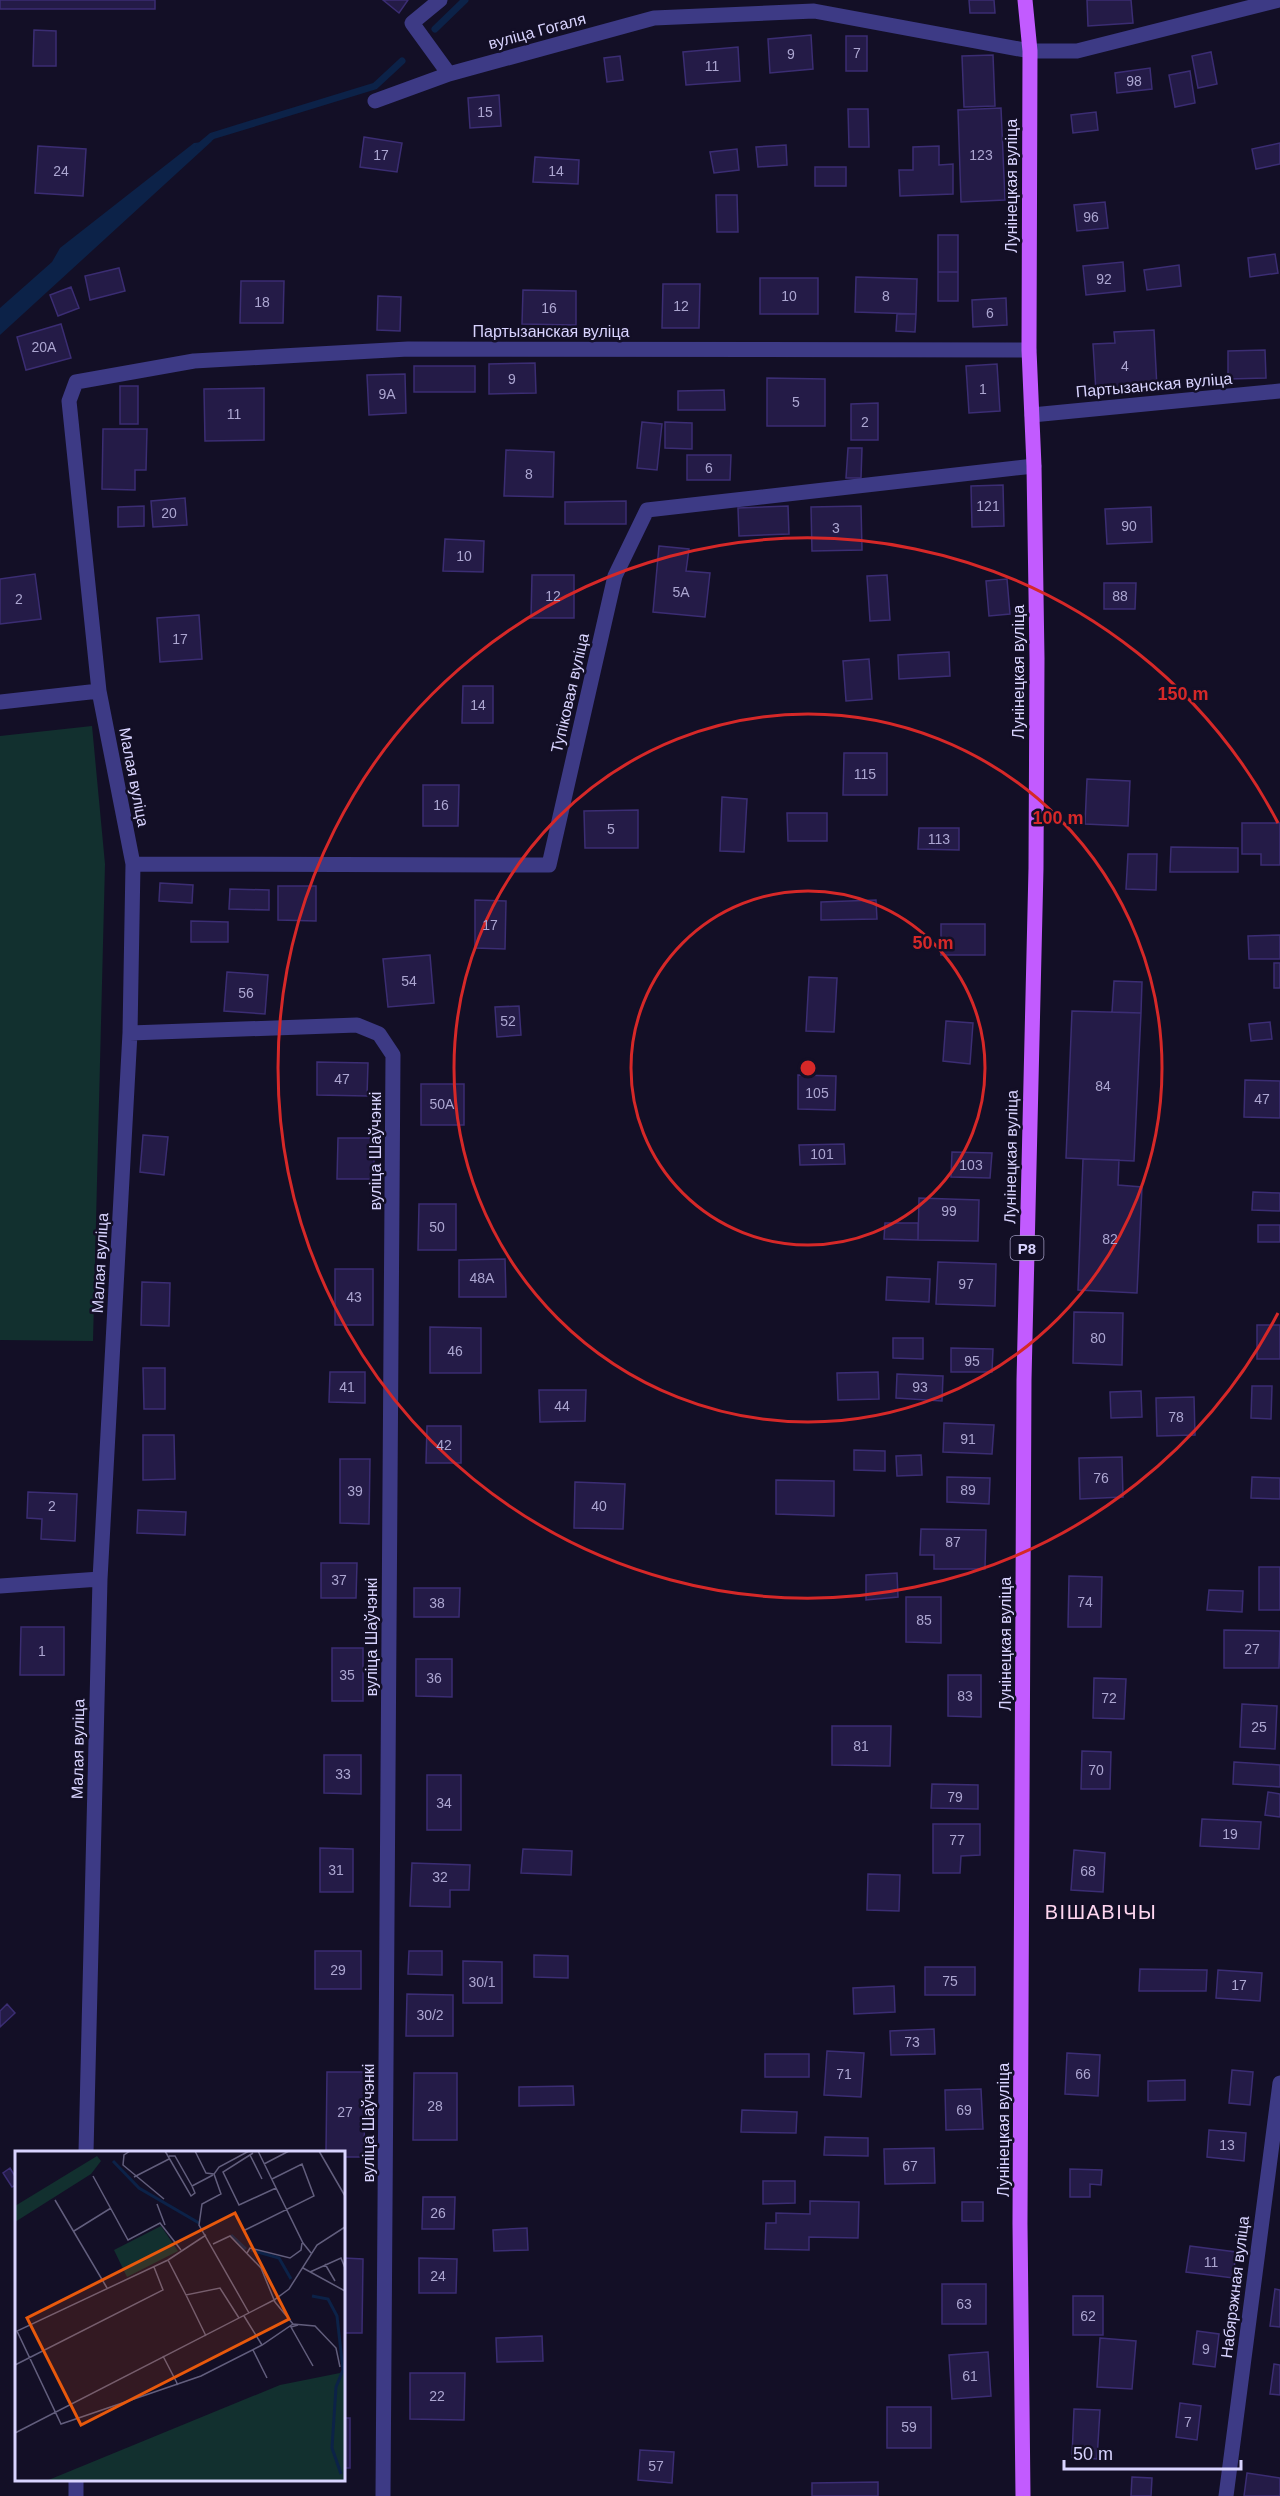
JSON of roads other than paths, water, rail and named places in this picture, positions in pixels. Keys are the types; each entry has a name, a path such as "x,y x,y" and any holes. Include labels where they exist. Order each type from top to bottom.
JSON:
{"main road":[{"name":"Лунінецкая вуліца","path":"1023,2496 1020,2224 1024,1392 1036,868 1037,657 1034,466 1029,350 1030,51 1025,0"}],"street":[{"path":"440,0 412,23 449,74"},
{"name":"вуліца Гогаля","path":"375,101 449,74 654,18 814,11 1030,51 1077,51 1279,0"},
{"name":"Партызанская вуліца","path":"76,382 194,361 408,349 1029,350"},
{"name":"Малая вуліца","path":"76,382 69,401 99,691 133,864 130,1033 100,1579 86,2151"},
{"name":"Партызанская вуліца","path":"1032,415 1280,391"},
{"name":"Тупіковая вуліца","path":"133,864 549,865 615,576 647,510 1034,466"},
{"path":"0,702 99,691"},
{"name":"вуліца Шаўчэнкі","path":"130,1033 357,1025 379,1034 393,1055 383,2496"},
{"path":"0,1586 100,1579"},
{"name":"Набярэжная вуліца","path":"1226,2496 1280,2083"}],"water":[{"path":"212,141 0,335 0,308 52,262 60,248 194,143"}],"waterway":[{"path":"435,29 465,0"},
{"path":"199,147 212,136 375,86 402,61"}],"district":[{"name":"ВІШАВІЧЫ","path":"1101,1912"}]}
